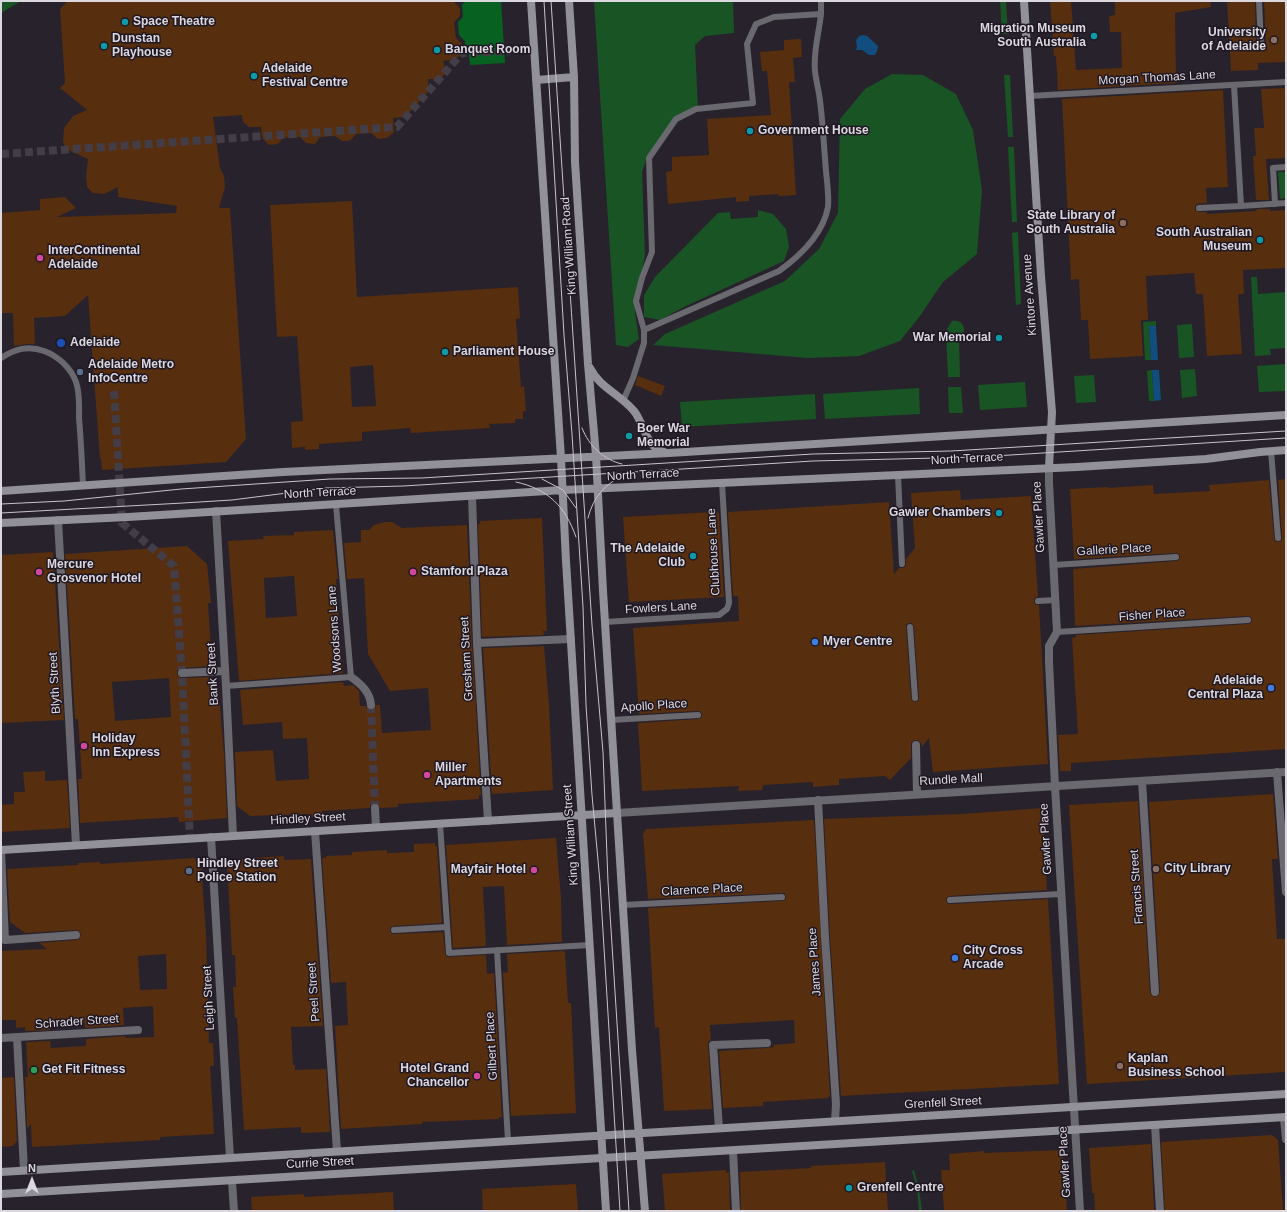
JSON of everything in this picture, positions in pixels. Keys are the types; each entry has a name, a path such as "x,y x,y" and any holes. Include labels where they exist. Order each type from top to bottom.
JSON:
{"main road":[{"name":"King William Road","path":"531,1 561,458"},
{"name":"King William Road","path":"569,1 574,77 575,162 588,364 598,489"},
{"name":"Kintore Avenue","path":"1024,1 1040,276 1052,404 1049,467"},
{"path":"536,80 574,77"},
{"path":"588,364 596,379 624,401 636,414 649,439 655,447 660,451 669,453"},
{"name":"North Terrace","path":"1,491 283,472 669,453 1286,414"},
{"name":"North Terrace","path":"1,523 598,489 1206,459 1286,450"},
{"name":"King William Street","path":"561,458 606,1211"},
{"path":"598,489 617,813 645,1211"},
{"name":"Hindley Street","path":"1,851 76,845 617,813"},
{"name":"Grenfell Street","path":"601,1135 1286,1094"},
{"path":"641,1156 1285,1118"},
{"name":"Currie Street","path":"1,1172 601,1135"},
{"name":"Currie Street","path":"1,1194 641,1156"}],"street":[{"name":"Gawler Place","path":"1049,467 1057,632 1048,646 1080,1211"},
{"name":"Gresham Street","path":"472,496 477,643 488,821"},
{"name":"Bank Street","path":"216,511 226,671 233,836"},
{"name":"Blyth Street","path":"58,520 76,845"},
{"path":"477,643 571,639"},
{"path":"182,674 226,671"},
{"path":"351,677 363,686 371,700 371,705"},
{"path":"916,745 918,794"},
{"path":"1282,772 1286,892"},
{"name":"Rundle Mall","path":"617,813 1282,772"},
{"name":"Francis Street","path":"1142,781 1155,992"},
{"name":"James Place","path":"818,800 836,1104 835,1121"},
{"path":"375,808 376,827"},
{"name":"Peel Street","path":"315,831 337,1151"},
{"name":"Leigh Street","path":"212,837 230,1158"},
{"path":"1,851 5,940 76,935"},
{"name":"Schrader Street","path":"1,1038 138,1030"},
{"path":"17,1037 24,1170"},
{"path":"719,1128 713,1045 767,1043"},
{"path":"1285,1118 1286,1139"},
{"path":"1155,1125 1160,1211"},
{"path":"733,1151 736,1211"},
{"path":"232,1181 234,1211"}],"lane":[{"path":"644,330 779,271 805,250 823,223 828,207 820,102 815,70 815,54 821,14 821,1"},
{"path":"1259,1 1262,46"},
{"path":"624,401 644,343 644,330 636,301 642,278 652,252 649,158 676,119 689,112 696,109 752,103 747,44 756,24 774,18 821,14"},
{"name":"Morgan Thomas Lane","path":"1029,96 1286,82"},
{"path":"1234,85 1241,206"},
{"path":"1275,204 1273,168 1286,167"},
{"path":"1199,208 1286,203"},
{"path":"1,358 14,350 26,348 40,350 52,354 64,363 71,373 78,388 83,486"},
{"path":"1271,451 1278,538"},
{"path":"898,475 902,564"},
{"name":"Clubhouse Lane","path":"719,615 727,609 729,603 722,483"},
{"name":"Woodsons Lane","path":"226,686 351,677 336,505"},
{"name":"Gallerie Place","path":"1054,565 1176,557"},
{"path":"1038,601 1056,600"},
{"name":"Fowlers Lane","path":"605,622 719,615"},
{"name":"Fisher Place","path":"1057,632 1248,620"},
{"path":"910,627 915,698"},
{"name":"Apollo Place","path":"611,720 698,715"},
{"path":"440,824 449,953 590,944"},
{"path":"950,900 1061,894"},
{"name":"Clarence Place","path":"623,905 782,897"},
{"path":"394,930 447,927"},
{"name":"Gilbert Place","path":"497,950 508,1141"}],"green space":[{"path":"1,1 21,1 1,13"},
{"path":"466,1 501,1 505,63 470,65 469,55 466,53 465,41 459,35 458,22 463,17 462,5"},
{"path":"594,1 733,1 734,33 705,36 695,45 698,110 676,123 648,155 642,172 645,255 635,313 639,339 628,347 616,345"},
{"path":"1000,1 1006,1 1008,34 1002,34"},
{"path":"892,74 923,75 956,94 973,130 982,190 977,254 943,282 920,316 900,341 859,356 808,358 653,345 665,334 785,281 819,249 838,213 840,119 865,89"},
{"path":"1004,75 1010,75 1013,137 1008,137"},
{"path":"1008,147 1014,147 1017,222 1012,222"},
{"path":"1278,172 1286,172 1286,198 1280,199"},
{"path":"758,210 773,214 786,229 789,247 784,261 684,307 660,320 644,317 644,295 655,277 718,213 730,212 731,219 758,217"},
{"path":"1018,232 1021,304 1016,305 1012,233"},
{"path":"1251,277 1257,277 1258,294 1286,292 1286,348 1270,349 1271,355 1255,356"},
{"path":"952,321 961,323 964,327 964,332 959,339 960,377 948,377 946,334"},
{"path":"1156,321 1156,326 1149,326 1151,360 1145,360 1143,322"},
{"path":"1192,324 1194,357 1179,358 1177,325"},
{"path":"1286,364 1286,391 1259,392 1257,366"},
{"path":"1195,369 1197,396 1182,398 1180,370"},
{"path":"1152,370 1154,401 1149,401 1147,371"},
{"path":"1094,375 1096,402 1076,403 1074,376"},
{"path":"1025,382 1027,407 980,410 978,385"},
{"path":"948,387 961,387 963,413 949,413"},
{"path":"919,388 920,414 825,419 823,394"},
{"path":"815,394 816,419 682,427 680,402"},
{"path":"914,1170 919,1189 922,1211 919,1211 917,1188 912,1171"}],"water":[{"path":"859,36 867,36 878,46 875,55 869,55 862,50 855,50 857,48 856,40"},
{"path":"1149,326 1156,326 1158,360 1151,360"},
{"path":"1152,370 1159,370 1161,400 1154,401"}],"building":[{"path":"68,1 453,1 460,8 460,16 454,22 456,38 462,44 462,53 456,59 443,61 446,73 440,79 428,79 428,92 405,117 393,118 394,132 387,138 378,139 371,133 356,134 351,140 347,141 342,141 335,136 320,137 315,144 306,143 300,137 283,138 278,144 269,145 262,138 261,127 249,127 243,122 242,115 213,117 220,168 224,176 225,187 219,208 230,208 246,439 226,462 102,470 88,295 65,316 34,318 35,344 14,346 13,313 1,313 1,213 40,210 40,199 65,197 76,208 57,217 176,213 177,206 118,197 118,187 104,194 93,193 87,187 86,177 88,159 66,149 63,142 64,128 73,116 87,110 60,88 65,83 60,9"},
{"path":"1050,1 1071,1 1076,70 1122,68 1121,32 1110,32 1109,16 1115,15 1115,1 1210,1 1211,7 1175,13 1176,83 1058,90"},
{"path":"1227,1 1255,1 1256,46 1257,49 1264,50 1266,46 1264,1 1286,1 1286,62 1258,63 1258,70 1231,71"},
{"name":"Government House","path":"801,39 802,57 793,58 795,82 789,82 796,195 779,196 778,194 749,196 749,201 736,202 736,197 668,204 666,172 672,171 672,157 709,155 707,119 771,115 767,71 762,71 760,52 784,50 784,40"},
{"path":"1286,88 1286,158 1266,159 1269,200 1256,200 1253,156 1256,156 1254,128 1264,128 1261,89"},
{"name":"State Library of South Australia","path":"1223,90 1228,187 1206,188 1207,203 1197,204 1195,206 1195,210 1199,212 1207,212 1207,214 1257,211 1256,209 1270,209 1270,211 1286,210 1286,268 1243,270 1244,294 1238,294 1242,354 1207,356 1203,294 1196,294 1194,273 1146,276 1148,320 1141,320 1143,356 1090,359 1088,320 1081,320 1079,279 1071,280 1062,99"},
{"path":"352,201 357,297 518,287 520,318 516,319 521,387 524,386 526,411 523,411 523,419 515,419 515,423 489,424 490,428 411,433 410,428 362,432 362,441 319,444 319,449 305,450 305,447 292,448 291,422 303,421 297,336 277,337 270,205","holes":["373,365 376,406 352,407 350,367"]},
{"path":"638,376 665,386 661,396 635,385"},
{"path":"1286,479 1286,749 1071,763 1071,771 1060,771 1058,735 1078,734 1072,638 1076,637 1076,635 1248,624 1251,623 1252,620 1251,617 1248,616 1075,626 1073,569 1176,561 1179,560 1180,557 1179,554 1176,553 1074,559 1070,489 1153,485 1154,494 1210,491 1209,485 1269,480 1274,538 1275,541 1278,542 1281,541 1282,538 1278,480"},
{"path":"960,490 961,500 1031,496 1038,596 1034,599 1034,602 1036,605 1039,605 1048,764 933,772 929,738 922,747 918,740 911,742 911,758 890,780 885,776 839,779 839,785 813,787 813,782 763,785 762,790 738,791 739,786 642,791 638,723 698,719 702,717 702,714 698,711 639,714 633,628 739,621 738,596 733,596 728,512 889,502 894,574 899,568 906,566 906,559 915,548 911,493","holes":["912,623 914,627 919,698 918,701 915,702 912,701 911,698 906,627 906,625"]},
{"path":"713,512 719,513 724,597 629,602 623,517"},
{"path":"542,518 547,631 543,631 544,635 482,637 478,524 480,524 480,521"},
{"path":"392,522 402,528 467,525 481,795 479,795 479,799 398,804 398,807 380,808 378,803 374,803 370,805 370,808 322,811 323,816 309,817 309,814 250,816 237,806 235,752 273,750 276,781 309,779 307,738 283,739 282,722 243,725 240,690 343,682 344,686 353,685 359,691 360,706 366,706 367,709 371,710 375,709 376,705 380,705 382,733 431,730 428,688 390,691 368,654 364,578 347,579 344,543 361,542 361,530 369,530 374,525"},
{"path":"333,530 338,579 336,579 343,673 239,681 228,541 264,539 263,536 294,535 294,532","holes":["294,576 297,616 266,618 264,578"]},
{"path":"187,546 207,564 211,603 208,603 212,666 181,668 177,670 177,674 182,678 212,677 213,686 218,686 224,753 227,818 179,822 178,817 80,823 78,779 82,779 78,719 75,719 65,554","holes":["169,678 171,717 115,721 112,682"]},
{"path":"53,552 64,720 2,723 1,555"},
{"path":"544,646 549,705 553,790 492,794 483,648"},
{"path":"45,771 45,781 67,780 70,828 1,832 1,805 14,804 14,792 25,792 23,772"},
{"path":"1273,794 1278,859 1272,859 1277,939 1286,939 1286,1072 1087,1084 1069,805 1138,801 1150,992 1151,995 1155,997 1158,996 1160,992 1149,802"},
{"path":"1043,808 1047,890 950,896 946,898 946,901 950,904 1048,899 1059,1084 841,1096 830,937 824,819 962,814"},
{"path":"814,820 830,1096 828,1098 763,1102 763,1106 723,1108 719,1051 767,1048 774,1047 773,1045 795,1043 794,1020 710,1025 711,1040 708,1042 708,1045 712,1109 664,1111 659,1027 655,1028 648,908 782,901 786,899 786,896 782,893 648,899 643,834 646,829"},
{"path":"556,838 561,899 562,942 507,945 504,886 483,887 486,946 453,948 446,845"},
{"path":"435,843 435,846 437,846 442,923 394,926 390,928 390,931 392,934 443,932 445,953 447,957 486,955 487,974 494,973 502,1117 499,1117 499,1119 422,1122 422,1124 341,1129 335,1026 348,1025 346,982 331,983 322,858 326,858 326,856 352,855 352,852 387,850 387,853 414,852 414,844"},
{"path":"284,856 284,860 311,859 323,1026 291,1027 293,1065 295,1065 295,1070 326,1069 329,1132 301,1133 301,1127 244,1130 237,1018 235,1018 233,987 236,987 235,955 232,955 227,860"},
{"path":"194,858 201,865 206,934 209,1043 213,1043 214,1066 210,1066 214,1134 160,1137 160,1140 32,1147 31,1124 27,1128 25,1077 28,1077 26,1042 50,1041 51,1048 86,1046 86,1039 125,1036 125,1038 154,1037 153,1006 123,1008 124,1025 85,1028 85,1023 50,1026 50,1030 25,1031 25,1027 16,1028 16,1020 1,1020 1,951 47,949 39,943 76,940 79,939 81,935 80,932 76,930 25,933 10,922 7,869 78,865 78,863 100,862 100,864","holes":["166,954 167,989 140,990 138,956"]},
{"path":"565,952 568,1003 571,1003 576,1113 511,1116 503,973 508,972 507,954"},
{"path":"14,1077 17,1141 13,1146 1,1147 1,1078"},
{"path":"1272,1135 1278,1140 1283,1211 1165,1211 1161,1142"},
{"path":"1151,1144 1154,1211 1095,1211 1094,1193 1092,1193 1089,1148"},
{"path":"1063,1150 1067,1211 944,1211 941,1170 950,1170 949,1154 984,1151 984,1153"},
{"path":"885,1162 888,1211 741,1211 740,1172"},
{"path":"726,1170 726,1173 729,1172 730,1211 665,1211 662,1174"},
{"path":"576,1184 578,1211 483,1211 482,1189"},
{"path":"393,1192 394,1211 252,1211 251,1197 304,1194 304,1197"}],"tunnel":[{"path":"1,154 397,127 462,53 510,51"},
{"path":"114,391 122,523 174,566 182,673 190,838"},
{"path":"371,705 375,808"}],"tram line":[{"path":"544,1 564,335 583,607 586,705 600,882 620,1211"},
{"path":"551,1 592,625 603,752 608,882 629,1211"},
{"path":"582,428 589,441 603,456 622,464"},
{"path":"1,504 64,501 181,489 330,479 422,478 813,454 951,451 1286,431"},
{"path":"1,513 232,500 326,488 403,486 813,461 978,457 1286,438"},
{"path":"588,518 593,503 601,491 612,482 626,475"},
{"path":"542,479 563,490 576,508"},
{"path":"516,482 537,489 554,500 561,508 572,526 576,537"}],"place":[{"name":"Space Theatre","path":"125,22"},
{"name":"Migration Museum South Australia","path":"1094,36"},
{"name":"University of Adelaide","path":"1274,40"},
{"name":"Dunstan Playhouse","path":"104,46"},
{"name":"Banquet Room","path":"437,50"},
{"name":"Adelaide Festival Centre","path":"254,76"},
{"name":"Government House","path":"750,131"},
{"name":"State Library of South Australia","path":"1123,223"},
{"name":"South Australian Museum","path":"1260,240"},
{"name":"InterContinental Adelaide","path":"40,258"},
{"name":"War Memorial","path":"999,338"},
{"name":"Adelaide","path":"61,343"},
{"name":"Parliament House","path":"445,352"},
{"name":"Adelaide Metro InfoCentre","path":"80,372"},
{"name":"Boer War Memorial","path":"629,436"},
{"name":"Gawler Chambers","path":"999,513"},
{"name":"The Adelaide Club","path":"693,556"},
{"name":"Mercure Grosvenor Hotel","path":"39,572"},
{"name":"Stamford Plaza","path":"413,572"},
{"name":"Myer Centre","path":"815,642"},
{"name":"Adelaide Central Plaza","path":"1271,688"},
{"name":"Holiday Inn Express","path":"84,746"},
{"name":"Miller Apartments","path":"427,775"},
{"name":"City Library","path":"1156,869"},
{"name":"Mayfair Hotel","path":"534,870"},
{"name":"Hindley Street Police Station","path":"189,871"},
{"name":"City Cross Arcade","path":"955,958"},
{"name":"Kaplan Business School","path":"1120,1066"},
{"name":"Get Fit Fitness","path":"34,1070"},
{"name":"Hotel Grand Chancellor","path":"477,1076"},
{"name":"Grenfell Centre","path":"849,1188"}]}
